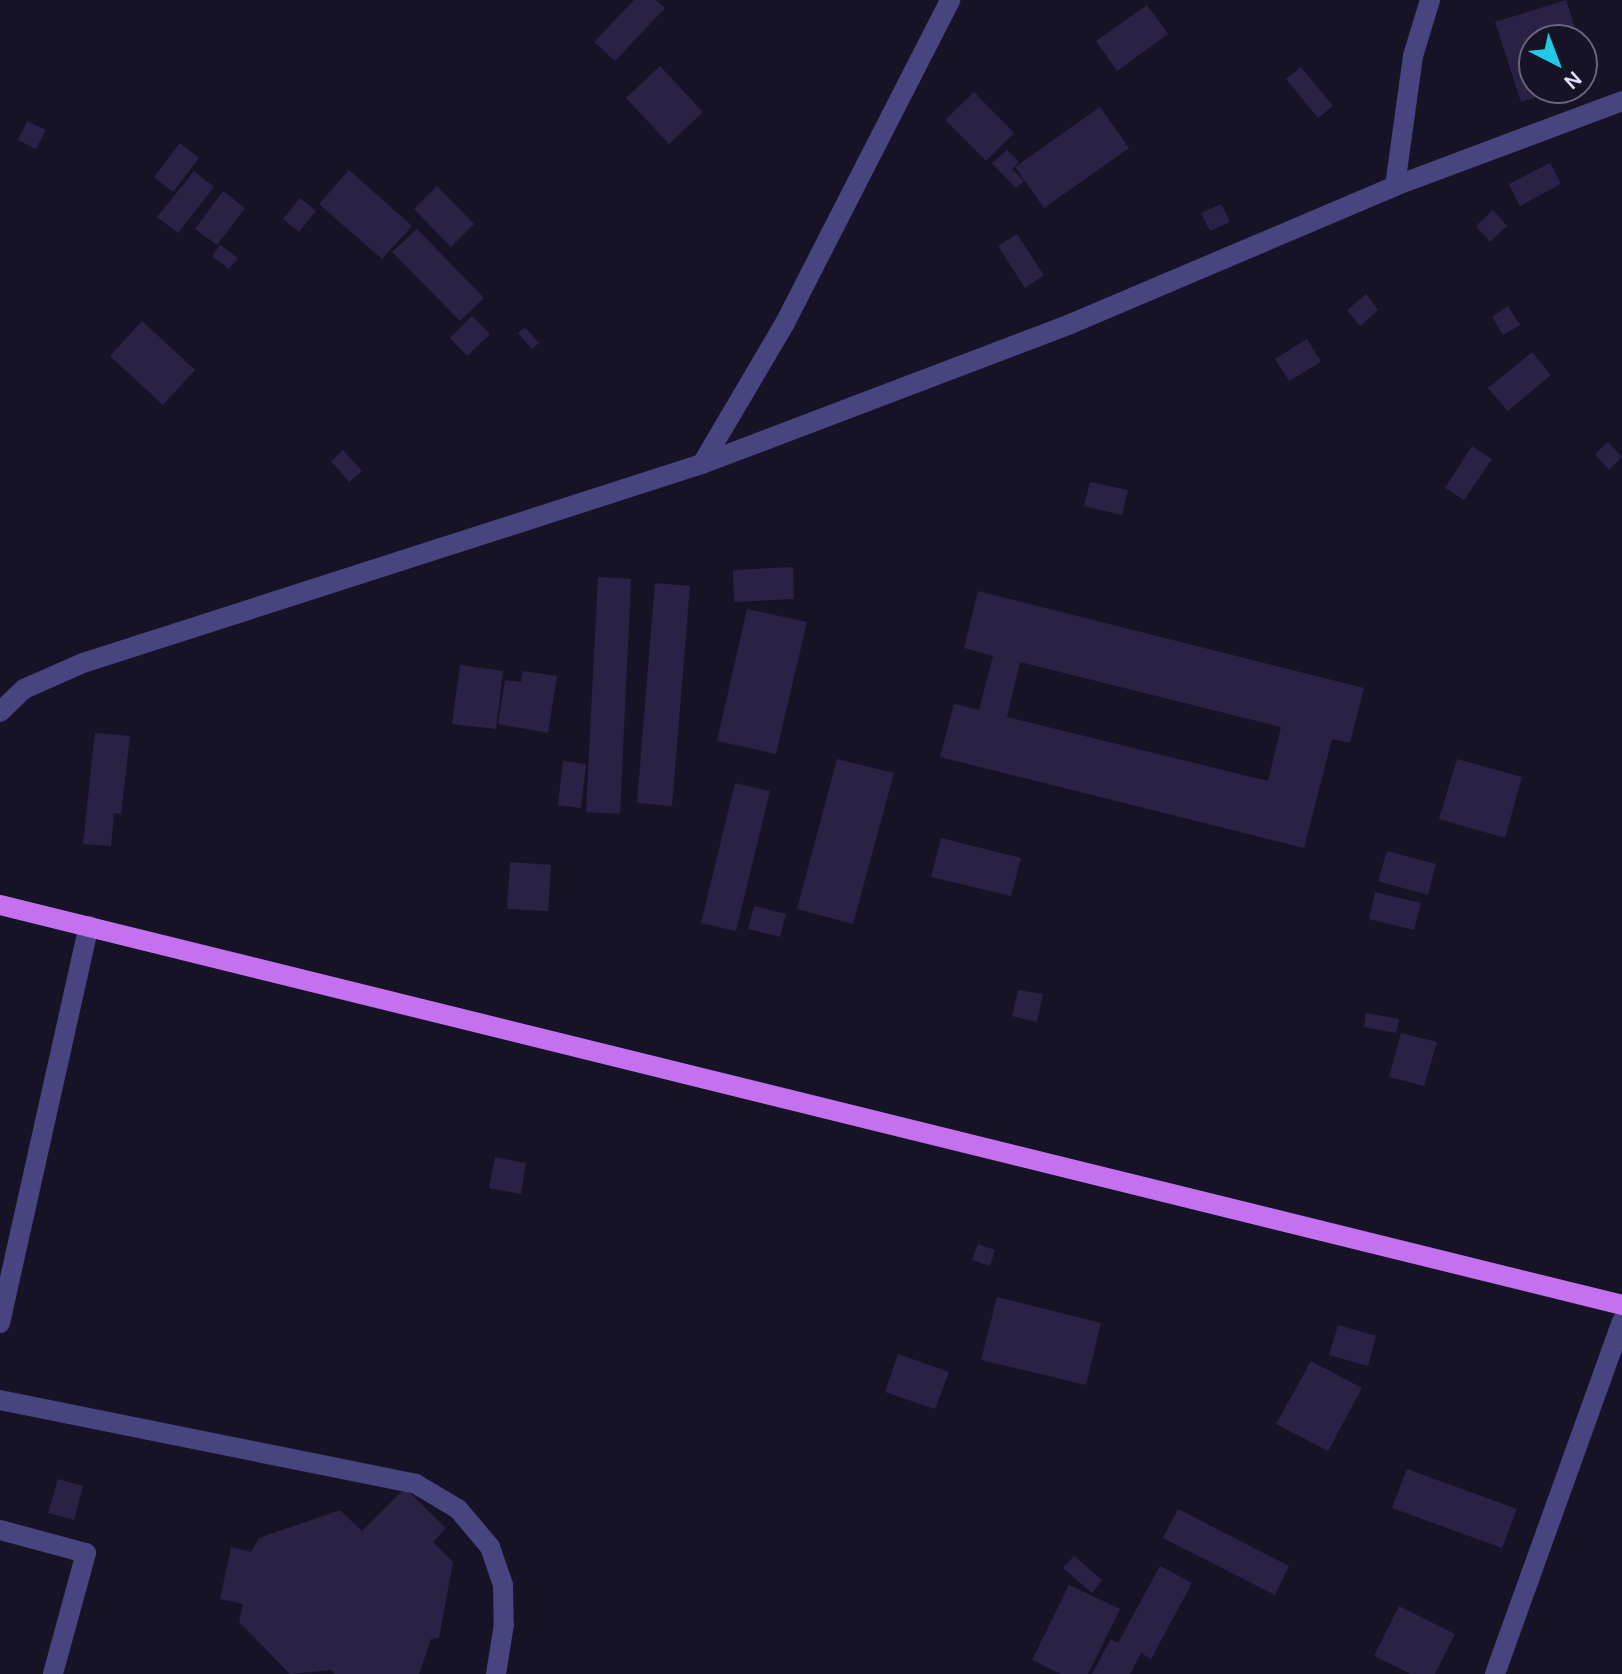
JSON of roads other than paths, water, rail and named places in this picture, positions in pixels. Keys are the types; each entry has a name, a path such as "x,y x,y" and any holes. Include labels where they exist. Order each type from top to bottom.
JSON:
{"main road":[{"path":"0,905 1622,1305"}],"street":[{"path":"702,464 785,323 950,0"},
{"path":"1395,186 1413,56 1430,0"},
{"path":"0,712 24,689 83,663 702,464 1068,325 1395,186 1622,101"},
{"path":"0,1323 89,926"},
{"path":"1495,1674 1622,1321"},
{"path":"0,1400 416,1484 458,1509 490,1547 503,1585 504,1624 496,1674"},
{"path":"0,1530 86,1553 53,1674"}]}
